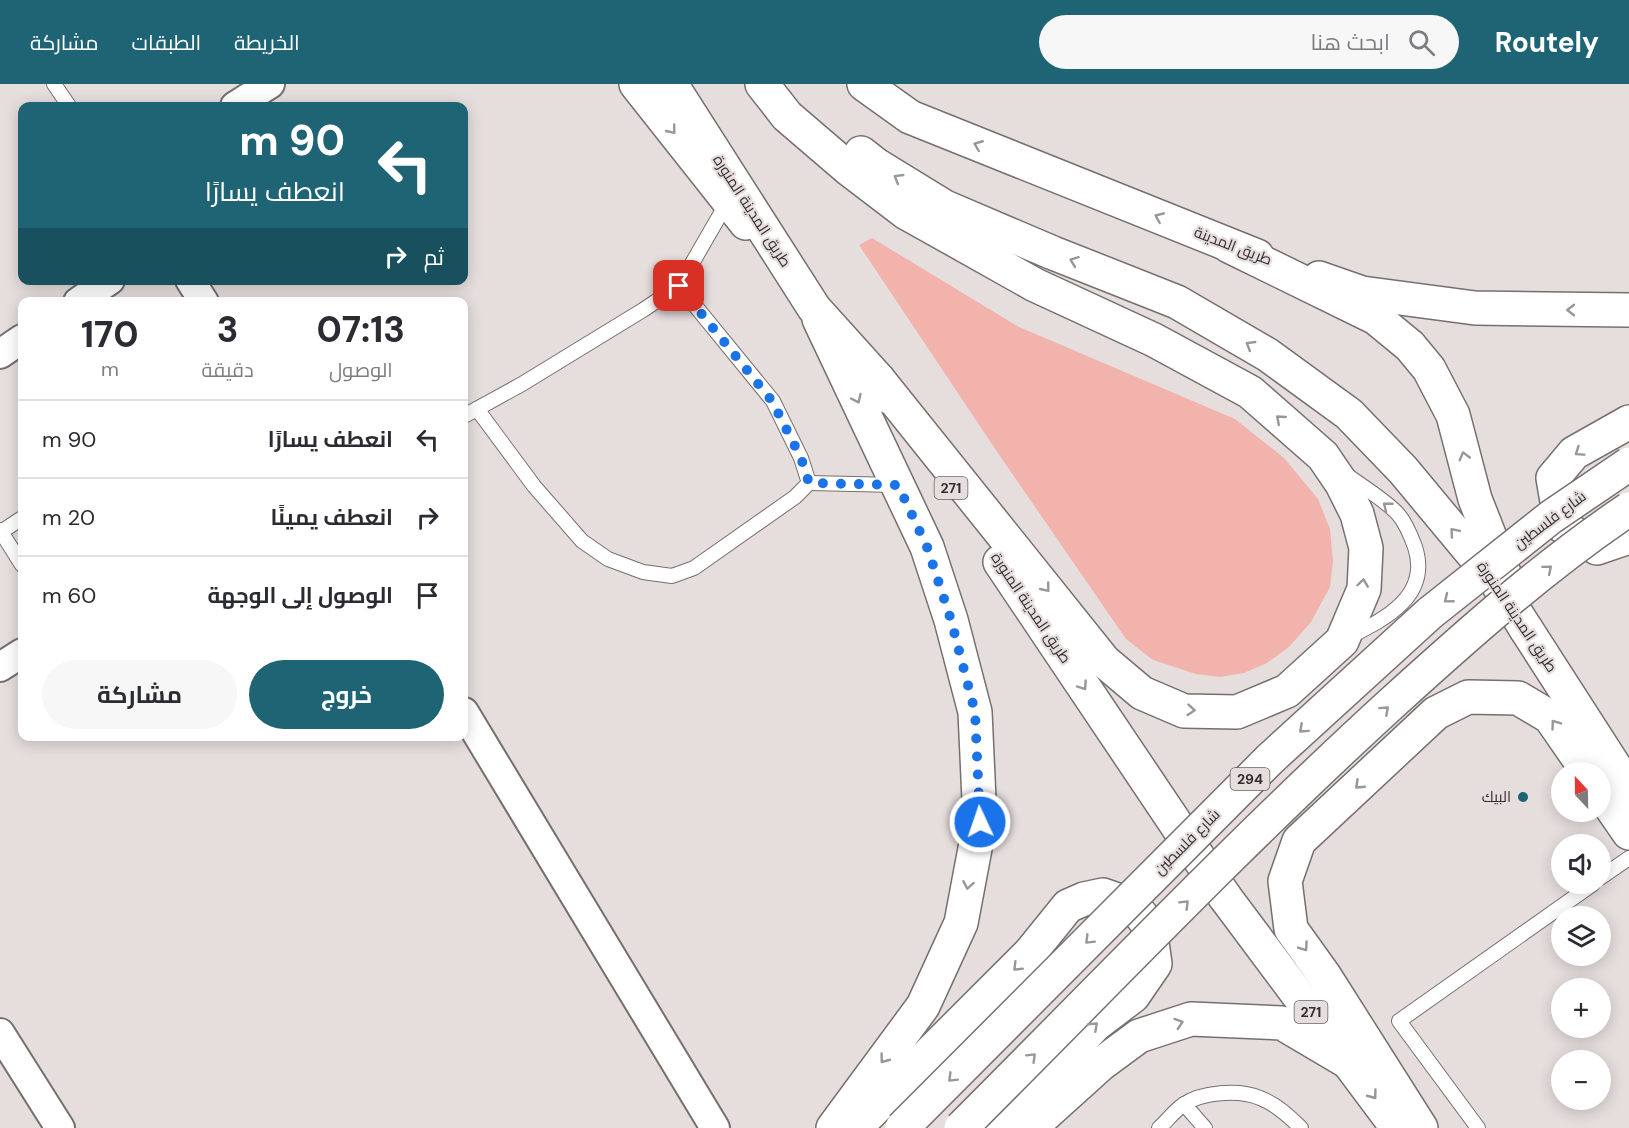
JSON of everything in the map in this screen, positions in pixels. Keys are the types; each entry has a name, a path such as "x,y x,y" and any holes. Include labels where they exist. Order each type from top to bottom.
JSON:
{"main road":[{"path":"636,84 814,308 927,547 951,620 975,712 980,822 962,923 922,1006 833,1128"},
{"name":"طريق المدينة المنورة","path":"671,84 814,308 878,379 1225,897 1398,1128"},
{"path":"762,84 788,116 850,170 905,212 1035,285 1154,340 1250,393 1323,456 1342,484 1357,514 1366,548 1364,589 1342,641 1287,691 1237,712 1184,711 1142,693 1104,661 878,379"},
{"name":"طريق المدينة المنورة","path":"783,84 816,117 875,164 945,207 1177,302 1268,355 1349,414 1403,470 1497,583 1629,789"},
{"name":"طريق المدينة","path":"864,84 910,117 1229,246 1362,293 1475,308 1629,310"},
{"path":"1229,246 1376,318 1410,346 1429,369 1454,415 1475,500 1526,629"},
{"path":"1629,422 1574,453 1552,478 1561,525 1597,548 1629,537"},
{"name":"شارع فلسطين","path":"902,1128 1280,750 1430,614 1551,517 1629,464"},
{"name":"294","path":"961,1128 1313,775 1458,643 1583,540 1629,509"},
{"path":"1421,1128 1324,975 1292,929 1285,881 1299,841 1436,713 1468,697 1518,698 1550,717 1581,762"},
{"path":"1611,807 1629,833"},
{"path":"855,1128 1030,953 1068,906 1084,899 1103,896 1123,902 1141,915 1150,928 1155,964 1133,996 1096,1024 994,1128"},
{"path":"1030,1128 1101,1064 1139,1036 1191,1019 1282,1023 1348,1062"}],"street":[{"path":"242,102 270,84"},
{"path":"85,297 103,285"},
{"path":"0,354 18,342"},
{"path":"0,667 18,656"},
{"path":"468,719 715,1128"},
{"path":"0,1033 60,1128"}],"lane":[{"path":"54,84 66,102"},
{"path":"468,414 572,353 679,286 728,201"},
{"path":"679,286 772,401 801,458 809,483"},
{"path":"477,409 534,486 582,541 608,558 643,572 672,576 694,568 795,497 809,483 898,485"},
{"path":"1323,456 1398,514 1410,533 1419,559 1414,589 1386,618 1342,641"},
{"path":"18,520 1,531 18,559"},
{"path":"1611,870 1629,858"},
{"path":"1478,1128 1399,1021 1579,894"},
{"path":"1160,1128 1184,1104 1206,1094 1229,1093 1258,1097 1286,1113 1301,1128"},
{"path":"1184,1104 1205,1128"}],"shaded area":[{"path":"872,238 1019,327 1235,419 1284,458 1318,499 1330,529 1333,561 1330,587 1311,622 1289,647 1267,663 1244,673 1220,677 1196,674 1153,660 1126,639 859,245"}],"place":[{"name":"البيك","path":"1523,797"}],"route":[{"path":"679,286 772,401 801,458 809,483 898,485 927,547 951,620 975,712 980,822"}]}
